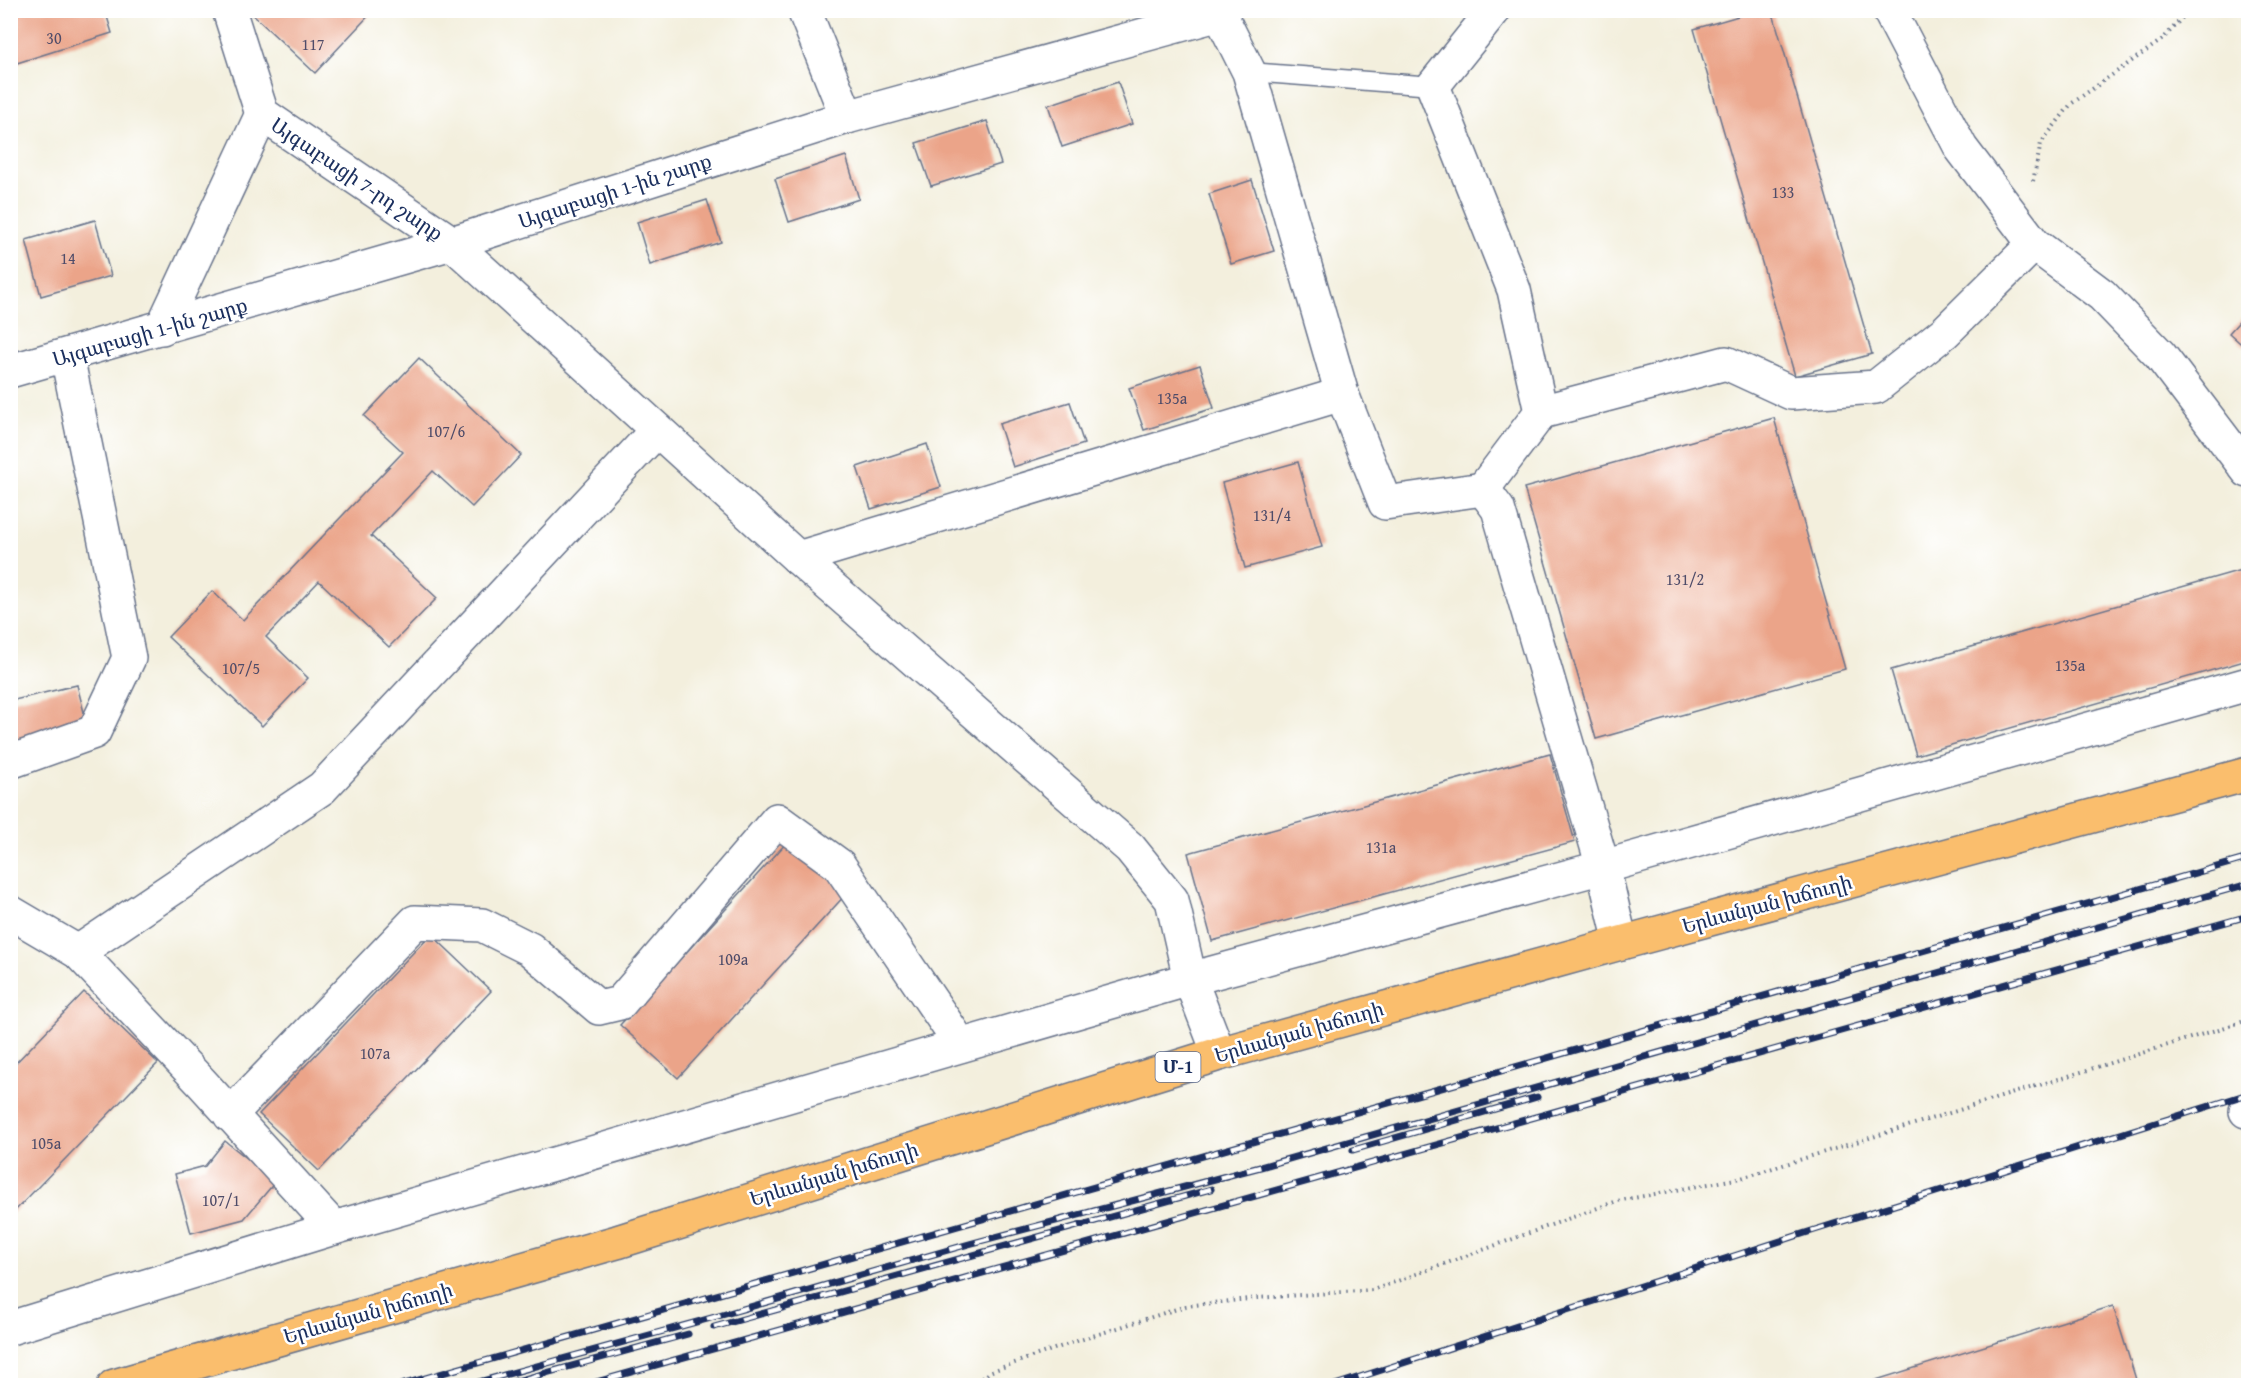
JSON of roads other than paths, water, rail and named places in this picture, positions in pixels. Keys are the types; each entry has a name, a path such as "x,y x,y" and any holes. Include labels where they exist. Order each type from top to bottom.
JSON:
{"highway":[{"name":"Երևանյան խճուղի","path":"114,1386 617,1242 1219,1054 2248,774"}],"street":[{"name":"Այգաբացի 7-րդ շարք","path":"230,10 262,114 452,243 798,558 1130,848 1172,900 1190,979 1219,1054"},
{"path":"804,10 848,117"},
{"path":"1494,10 1433,86 1514,290 1541,411"},
{"path":"1889,10 1961,148 2034,244 2102,295 2160,356 2248,471"},
{"path":"1219,12 1249,72 1342,394 1385,503 1482,489 1541,411 1726,363 1791,393 1876,387 1945,332 2034,244"},
{"name":"Այգաբացի 1-ին շարք","path":"10,371 452,243 848,117 1219,12"},
{"path":"162,328 262,114"},
{"path":"10,762 94,732 129,658 67,356"},
{"path":"798,558 1342,394"},
{"path":"78,951 322,788 657,430"},
{"path":"1482,489 1498,509 1603,867 1621,943"},
{"path":"10,1328 334,1228 1190,979 1603,867 2248,684"},
{"path":"230,1115 415,922 482,925 530,949 599,1008 620,1003 777,820 839,865 962,1045"},
{"path":"10,912 78,951 334,1228"}],"lane":[{"path":"1249,72 1433,86"}],"railway":[{"path":"397,1386 2248,858"},
{"path":"464,1386 969,1244 1264,1166 2248,884"},
{"path":"582,1386 2248,916"},
{"path":"1332,1386 1802,1234 2248,1094"},
{"path":"1353,1150 1537,1097"},
{"path":"714,1327 1211,1189"},
{"path":"499,1386 688,1334"}]}
